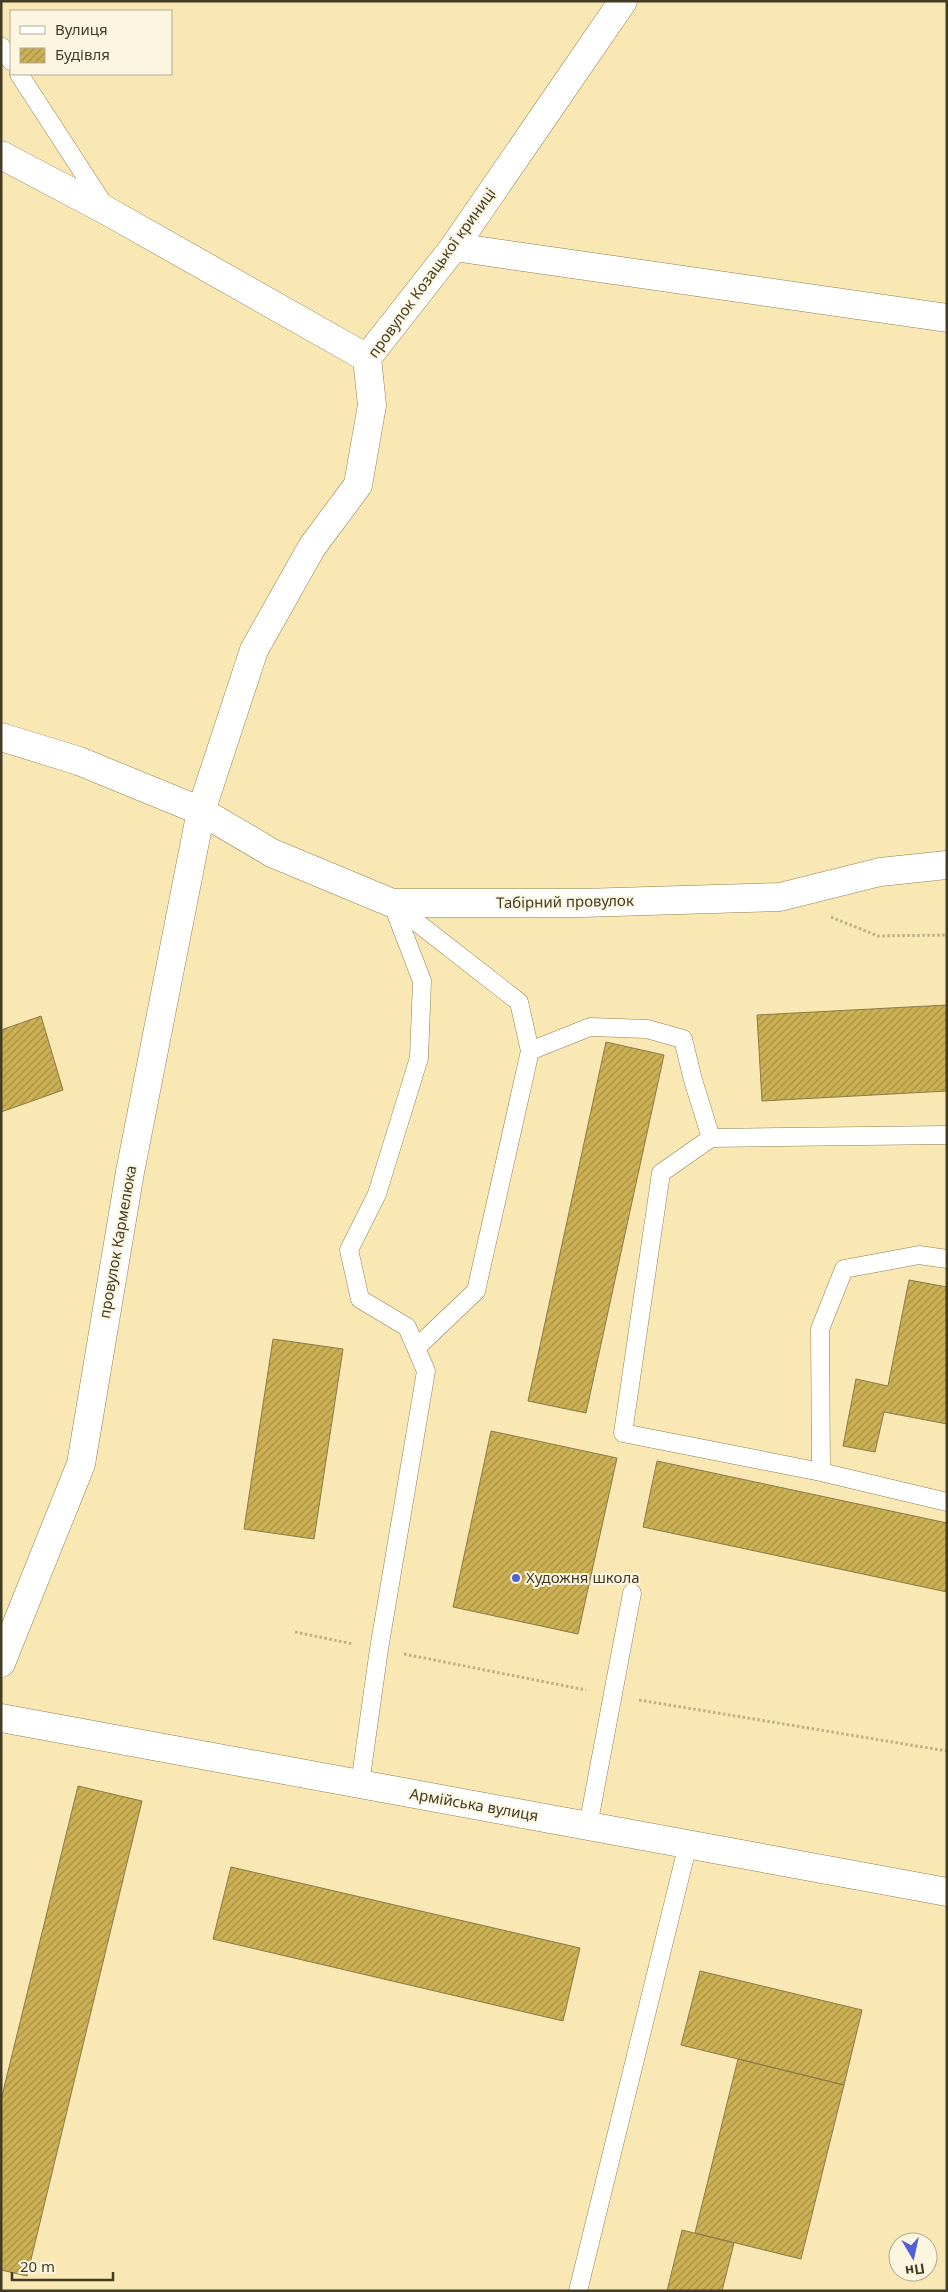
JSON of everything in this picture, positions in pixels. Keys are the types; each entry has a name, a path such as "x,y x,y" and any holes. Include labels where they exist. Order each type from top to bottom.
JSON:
{"street":[{"name":"провулок Козацької криниці","path":"202,811 254,650 312,547 358,485 372,406 367,358 454,248 623,1"},
{"path":"1,155 109,212 367,358"},
{"path":"454,248 947,318"},
{"path":"1,737 79,761 202,811"},
{"name":"Табірний провулок","path":"202,811 272,853 392,903 582,903 780,897 880,872 947,864"},
{"name":"провулок Кармелюка","path":"1,1663 81,1464 130,1172 202,811"},
{"name":"Армійська вулиця","path":"1,1718 947,1892"}],"lane":[{"path":"1,46 10,60"},
{"path":"20,75 109,212"},
{"path":"392,903 519,1002 530,1051 476,1291 416,1348"},
{"path":"360,1784 379,1649 426,1371 407,1327 360,1299 349,1250 377,1194 419,1058 422,981 392,903"},
{"path":"530,1051 590,1027 648,1029 683,1039 693,1080 712,1138"},
{"path":"947,1135 712,1138 661,1173 623,1434 821,1472 947,1502"},
{"path":"821,1472 820,1329 844,1269 919,1255 947,1259"},
{"path":"588,1826 632,1593"},
{"path":"578,2291 688,1844"}],"path":[{"path":"825,915 878,936 947,935"}],"building":[{"path":"947,1005 947,1091 762,1101 757,1015"},
{"path":"41,1016 63,1090 1,1112 1,1030"},
{"path":"606,1042 664,1055 586,1413 528,1401"},
{"path":"909,1280 947,1287 947,1424 884,1412 875,1452 843,1446 856,1379 888,1386"},
{"path":"273,1339 343,1349 314,1539 244,1529"},
{"path":"491,1431 617,1458 578,1634 453,1607"},
{"path":"657,1461 947,1523 947,1592 643,1527"},
{"path":"78,1786 142,1801 27,2276 1,2270 1,2100"},
{"path":"231,1867 580,1948 563,2021 213,1939"},
{"path":"700,1971 862,2010 844,2085 681,2045"},
{"path":"738,2059 844,2085 801,2259 695,2233"},
{"path":"682,2230 734,2243 722,2291 667,2291"}],"place":[{"name":"Художня школа","path":"516,1578"}]}
